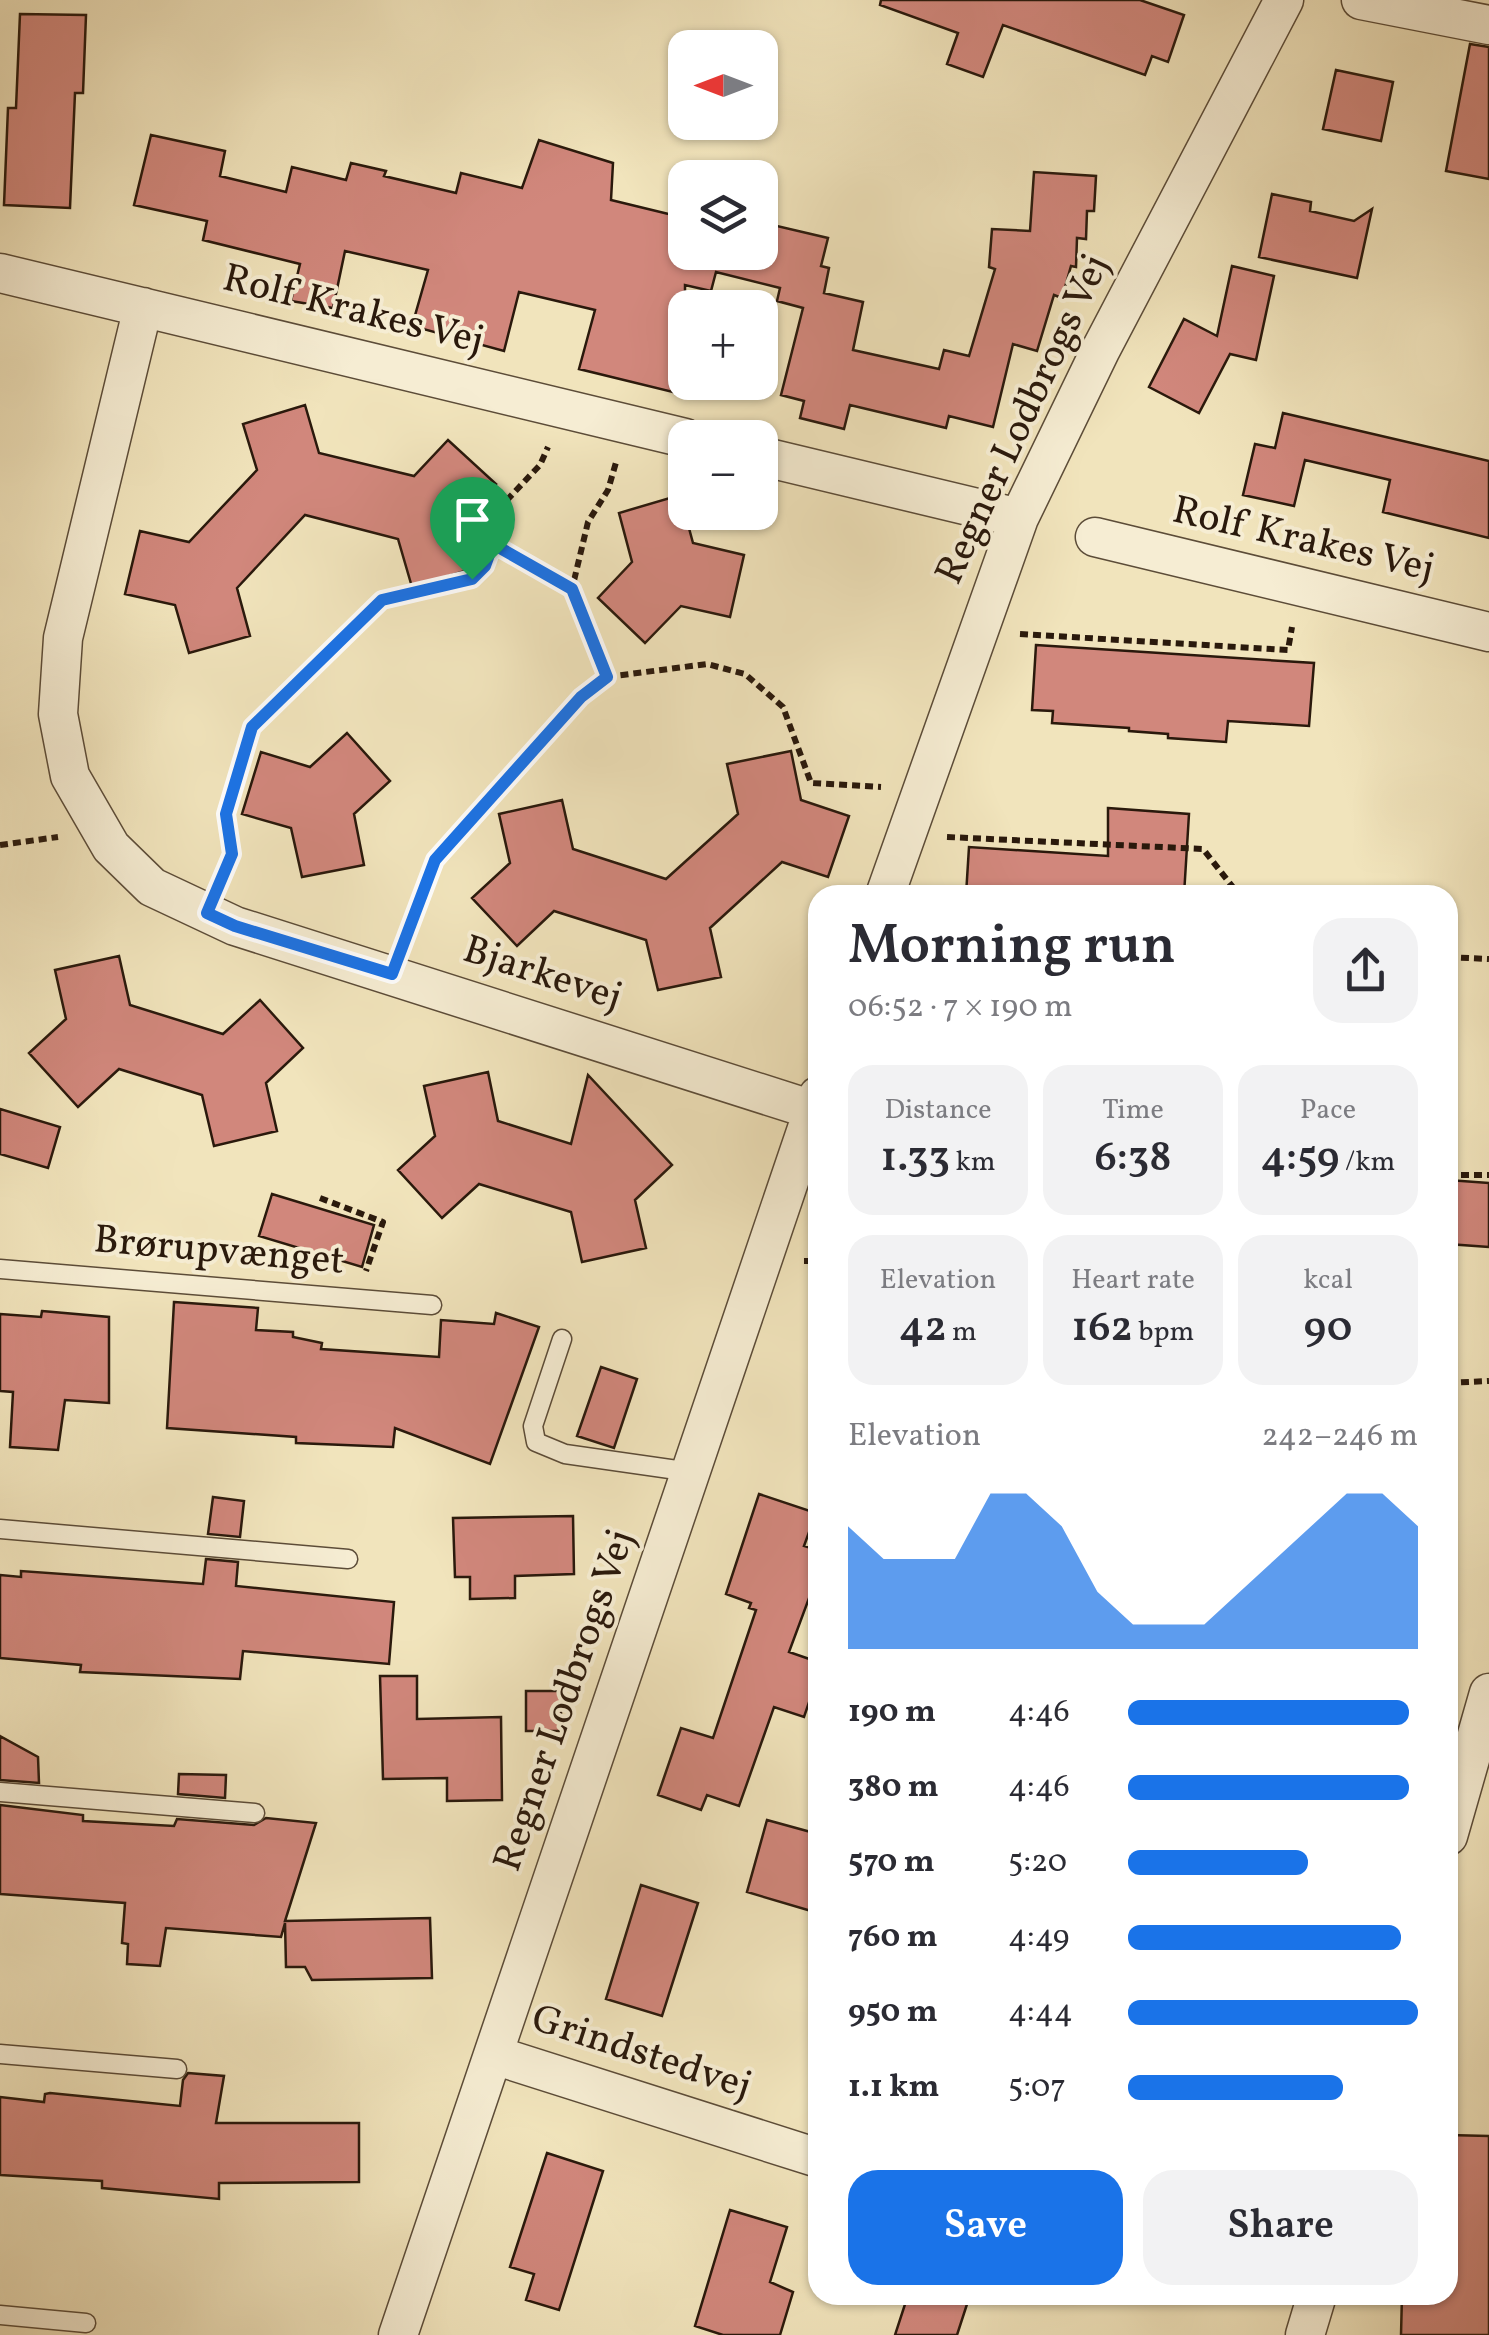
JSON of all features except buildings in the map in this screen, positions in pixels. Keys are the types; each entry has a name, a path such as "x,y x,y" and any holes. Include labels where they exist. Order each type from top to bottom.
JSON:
{"street":[{"name":"Regner Lodbrogs Vej","path":"889,885 979,622 1019,518 1086,380 1284,0"},
{"path":"1361,0 1489,25"},
{"name":"Rolf Krakes Vej","path":"0,273 668,434"},
{"name":"Bjarkevej","path":"143,307 63,638 58,714 70,776 110,847 152,887 235,926 808,1100"},
{"path":"778,460 1019,518"},
{"name":"Rolf Krakes Vej","path":"1095,537 1489,632"},
{"name":"Regner Lodbrogs Vej","path":"398,2335 808,1123"},
{"path":"1458,1801 1489,1694"},
{"name":"Grindstedvej","path":"494,2055 808,2155"},
{"path":"1306,2335 1314,2305"}],"lane":[{"name":"Brørupvænget","path":"0,1270 432,1304"},
{"path":"562,1339 533,1426 536,1442 565,1454 691,1472"},
{"path":"0,1529 348,1559"},
{"path":"0,1792 255,1812"},
{"path":"0,2054 177,2069"},
{"path":"0,2315 86,2323"}],"path":[{"path":"207,913 232,854 226,814 252,727 382,600 472,579 485,566 493,544 490,518 540,464 565,410"},
{"path":"607,677 572,589 588,522 608,490 626,424"},
{"path":"493,544 572,589"},
{"path":"979,622 1020,634 1288,650 1298,586"},
{"path":"392,974 435,860 581,697 607,677 706,664 745,674 783,707 811,783 920,792"},
{"path":"0,845 48,842 96,823"},
{"path":"906,835 1203,849 1230,885"},
{"path":"1458,956 1489,958"},
{"path":"1458,1175 1489,1174"},
{"path":"320,1198 382,1222 365,1273"},
{"path":"1458,1382 1489,1381"}],"route":[{"path":"493,544 572,589 607,677 581,697 435,860 392,974 235,926 207,913 232,854 226,814 252,727 382,600 472,579 485,566 493,544"}]}
